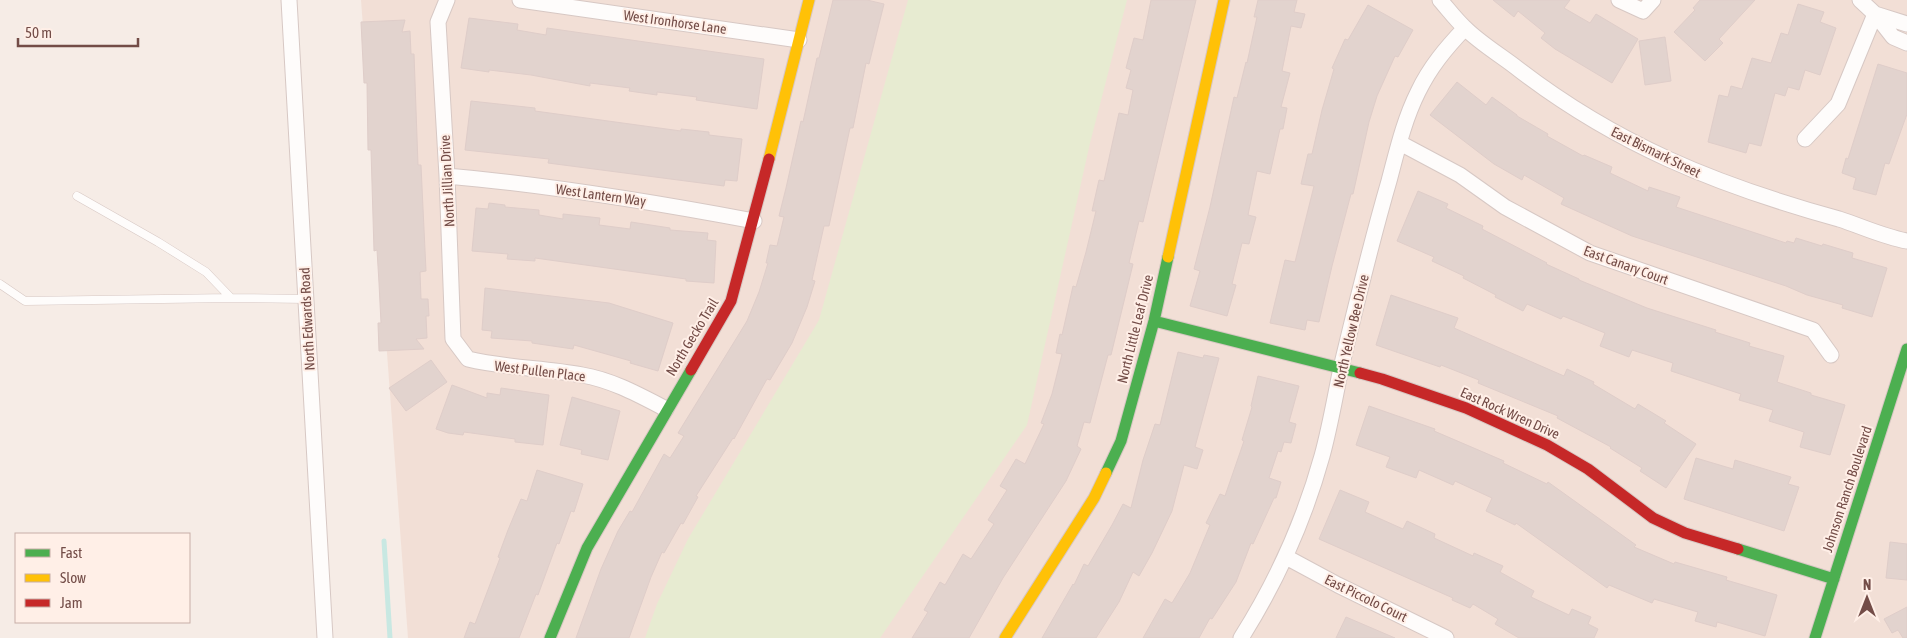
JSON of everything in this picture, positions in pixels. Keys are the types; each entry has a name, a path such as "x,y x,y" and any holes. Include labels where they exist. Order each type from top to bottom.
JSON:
{"street":[{"name":"North Edwards Road","path":"289,0 326,638"},
{"name":"North Jillian Drive","path":"447,0 438,22 447,176 453,339 468,359"},
{"name":"West Ironhorse Lane","path":"520,0 799,40"},
{"name":"North Gecko Trail","path":"550,638 587,548 666,409 731,301 754,221 809,0"},
{"name":"North Little Leaf Drive","path":"1005,638 1052,567 1098,490 1120,441 1154,321 1224,0"},
{"name":"East Bismark Street","path":"1440,0 1465,28 1537,84 1595,122 1644,149 1713,180 1907,241"},
{"path":"1619,0 1643,12 1653,0"},
{"path":"1860,0 1875,14 1893,37 1907,43"},
{"path":"1875,14 1907,24"},
{"path":"1805,139 1838,104 1875,14"},
{"name":"North Yellow Bee Drive","path":"1241,638 1262,604 1286,556 1308,504 1318,470 1375,228 1406,119 1418,91 1440,54 1465,28"},
{"name":"East Canary Court","path":"1400,143 1460,175 1506,207 1590,253 1812,330 1831,355"},
{"name":"West Lantern Way","path":"447,176 499,181 653,202 754,221"},
{"name":"East Rock Wren Drive","path":"1154,321 1382,379 1466,408 1547,445 1588,469 1653,518 1685,533 1834,579"},
{"name":"Johnson Ranch Boulevard","path":"1815,638 1907,349"},
{"name":"West Pullen Place","path":"468,359 492,365 582,375 624,387 666,409"},
{"name":"East Piccolo Court","path":"1286,556 1338,585 1446,638"}],"lane":[{"path":"77,196 206,272 231,298"},
{"path":"0,284 25,301 231,298 306,299"}],"shaded area":[{"path":"361,0 1907,0 1907,638 408,638"}],"green space":[{"path":"908,0 1127,0 1090,143 1027,425 880,638 645,638 657,604 688,539 819,320"}],"building":[{"path":"833,0 867,0 884,4 869,64 866,63 853,128 850,128 829,226 824,226 812,280 815,281 807,307 792,343 770,380 767,379 734,439 696,496 698,497 683,524 681,523 664,553 662,552 629,638 576,638 601,569 618,531 630,511 632,512 664,454 670,458 684,436 678,433 747,321 759,292 768,263 766,263 770,245 777,246 784,217 779,216 801,121 803,122 817,58 819,58"},
{"path":"1151,0 1196,0 1143,222 1139,221 1129,263 1133,264 1111,355 1108,355 1090,423 1084,422 1077,446 1081,449 1066,481 1003,578 969,638 912,638 928,612 924,610 940,582 945,585 963,554 971,559 994,524 988,520 1007,490 1000,486 1016,459 1025,464 1044,424 1041,423 1052,394 1062,354 1056,353 1060,334 1062,335 1073,286 1076,287 1086,252 1096,211 1092,211 1099,180 1104,181 1119,113 1128,115 1133,90 1126,88 1131,70 1126,68 1134,38 1143,40"},
{"path":"1258,0 1297,0 1294,12 1305,14 1301,28 1291,26 1282,71 1290,73 1281,107 1287,108 1283,129 1280,129 1270,174 1257,171 1248,215 1256,217 1249,244 1242,243 1232,284 1236,285 1227,316 1190,306 1200,271 1194,269 1210,207 1234,97 1237,98 1247,63 1257,17 1254,17"},
{"path":"1493,0 1570,0 1564,8 1590,23 1596,14 1638,39 1612,83 1555,49 1541,38 1545,33 1518,11 1514,17"},
{"path":"1700,0 1755,0 1719,39 1723,43 1705,61 1674,32 1695,10 1693,8"},
{"path":"1798,4 1824,12 1820,22 1836,28 1820,75 1805,70 1799,90 1788,87 1785,96 1775,93 1761,146 1749,143 1746,153 1708,142 1719,95 1728,97 1731,86 1742,89 1752,58 1771,63 1781,33 1788,35"},
{"path":"1368,5 1413,30 1398,57 1395,56 1377,96 1319,322 1307,320 1305,330 1270,323 1285,260 1295,262 1314,186 1301,184 1308,154 1312,154 1334,69 1332,68 1345,39 1348,40"},
{"path":"469,18 518,24 517,30 546,35 547,28 764,59 757,109 696,100 697,97 657,92 657,95 629,91 630,88 590,83 590,86 531,75 461,68"},
{"path":"405,20 402,32 410,31 411,54 414,54 418,165 421,165 426,271 420,272 421,299 428,299 429,316 426,316 427,338 416,339 424,349 379,351 378,323 381,323 379,283 377,250 374,251 371,150 368,150 367,83 364,83 361,22"},
{"path":"1665,37 1671,81 1645,85 1639,41"},
{"path":"1878,64 1907,73 1907,114 1889,164 1885,163 1876,195 1853,189 1856,178 1842,173"},
{"path":"1457,82 1486,105 1492,97 1517,116 1548,134 1547,136 1583,156 1612,167 1610,173 1648,191 1649,187 1680,197 1676,207 1786,243 1787,241 1794,243 1796,238 1822,246 1823,244 1853,253 1852,258 1887,268 1872,317 1842,308 1843,305 1807,295 1786,286 1632,236 1561,204 1564,198 1524,175 1522,180 1494,164 1430,115"},
{"path":"471,101 535,108 535,111 681,131 681,129 709,132 709,135 742,139 737,181 725,180 724,186 548,163 549,159 465,150"},
{"path":"1418,191 1448,204 1446,208 1483,226 1482,229 1579,280 1647,308 1750,343 1749,346 1784,356 1777,382 1845,405 1830,455 1800,447 1804,432 1769,421 1773,410 1739,400 1741,394 1671,371 1673,363 1632,350 1629,357 1600,346 1605,333 1563,316 1561,319 1527,304 1523,311 1495,297 1496,295 1463,278 1464,276 1432,261 1434,257 1397,241"},
{"path":"489,203 505,205 505,207 539,210 539,215 563,219 563,214 600,218 599,225 630,229 631,222 670,228 670,230 708,233 707,240 716,241 714,283 686,281 686,279 535,258 535,261 507,259 508,254 472,251 476,208 488,209"},
{"path":"485,288 609,303 673,323 658,371 630,363 631,361 574,345 573,349 532,343 532,341 491,338 492,331 482,330"},
{"path":"1391,295 1458,318 1454,328 1564,376 1567,369 1594,382 1593,384 1635,409 1638,404 1666,421 1664,423 1696,444 1666,488 1640,471 1642,468 1611,447 1557,418 1558,416 1478,383 1479,380 1441,365 1440,367 1376,345"},
{"path":"1178,352 1203,358 1204,355 1219,358 1195,447 1203,450 1197,469 1184,465 1172,511 1152,553 1139,576 1133,572 1119,602 1096,638 1042,638 1074,585 1084,564 1088,566 1123,504 1131,508 1143,460 1155,424 1160,425"},
{"path":"431,360 447,382 406,411 389,388"},
{"path":"1258,376 1299,386 1289,422 1296,424 1291,443 1284,442 1281,452 1278,451 1269,478 1281,482 1276,498 1274,498 1253,544 1251,543 1236,582 1212,619 1210,618 1199,638 1143,638 1165,599 1172,603 1190,573 1210,525 1206,523 1220,494 1225,496 1244,441 1242,440 1252,407"},
{"path":"452,385 487,398 487,393 500,395 501,388 549,395 543,445 515,442 515,439 464,432 463,435 448,433 436,429"},
{"path":"572,397 620,411 608,460 581,454 582,450 560,445"},
{"path":"1369,406 1435,429 1434,431 1504,461 1503,463 1547,484 1548,482 1636,545 1634,547 1674,564 1675,562 1727,577 1726,580 1777,595 1765,636 1717,622 1716,627 1695,621 1698,612 1654,599 1652,603 1609,585 1607,588 1516,523 1515,525 1486,511 1492,498 1455,481 1453,485 1419,470 1416,478 1386,467 1390,457 1356,445"},
{"path":"1696,458 1733,469 1735,460 1791,477 1788,484 1799,487 1784,531 1684,499"},
{"path":"537,470 583,484 574,512 571,511 559,544 557,543 538,595 536,594 519,638 464,638 470,622 475,624 500,558 498,557 508,530 521,499 527,501"},
{"path":"1340,490 1369,502 1365,512 1403,529 1407,521 1435,534 1434,538 1473,556 1474,553 1503,566 1500,572 1534,591 1531,597 1569,615 1572,609 1591,617 1588,624 1598,629 1594,638 1519,638 1495,624 1498,619 1473,604 1470,608 1452,600 1453,598 1319,539"},
{"path":"1890,542 1907,544 1907,580 1886,578"},
{"path":"1907,607 1907,638 1903,638 1898,630 1892,633 1884,619"},
{"path":"1346,617 1395,638 1336,638"}],"waterway":[{"path":"384,541 390,638"}],"traffic: fast":[{"path":"1106,473 1121,441 1154,321 1168,257"},
{"path":"1154,321 1360,373"},
{"path":"1815,638 1907,349"},
{"path":"550,638 587,548 691,370"},
{"path":"1738,549 1834,579"}],"traffic: slow":[{"path":"769,159 809,0"},
{"path":"1168,257 1224,0"},
{"path":"1005,638 1094,498 1106,473"}],"traffic: jam":[{"path":"691,370 731,301 769,159"},
{"path":"1360,373 1466,408 1547,445 1588,469 1653,518 1685,533 1738,549"}]}
